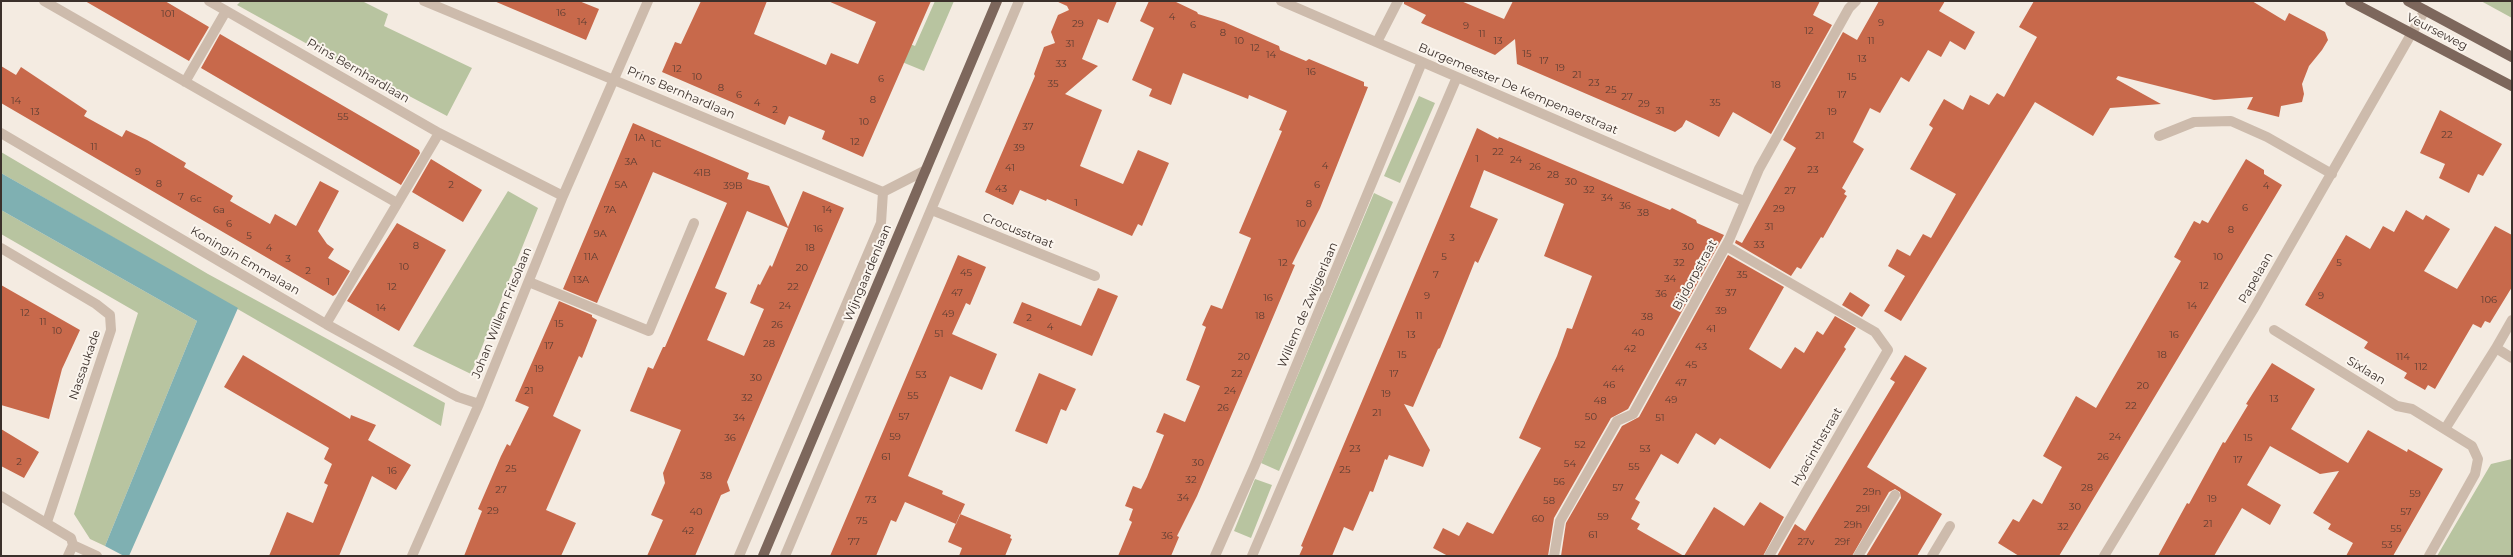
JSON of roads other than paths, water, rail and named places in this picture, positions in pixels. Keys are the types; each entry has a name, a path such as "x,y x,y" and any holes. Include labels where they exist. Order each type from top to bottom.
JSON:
{"main road":[{"name":"Wijngaardenlaan","path":"763,556 997,1"},
{"name":"Veurseweg","path":"2350,1 2512,86"},
{"name":"Veurseweg","path":"2408,1 2512,57"}],"street":[{"path":"44,1 397,203"},
{"name":"Prins Bernhardlaan","path":"209,1 438,133 563,196"},
{"name":"Prins Bernhardlaan","path":"424,1 615,79 883,192"},
{"name":"Johan Willem Frisolaan","path":"412,556 479,404 563,196 648,1"},
{"path":"785,556 1019,1"},
{"name":"Burgemeester De Kempenaerstraat","path":"1281,1 1744,201"},
{"path":"1376,42 1398,1"},
{"name":"Bijdorpstraat","path":"1554,556 1560,521 1617,421 1633,414 1726,246 1744,201 1771,149 1849,8 1856,1"},
{"name":"Papelaan","path":"2104,556 2253,310 2425,10"},
{"path":"185,82 226,11"},
{"name":"Willem de Zwijgerlaan","path":"1215,556 1258,457 1422,62"},
{"path":"1252,556 1457,77"},
{"path":"2159,136 2194,122 2231,121 2267,137 2332,174"},
{"name":"Koningin Emmalaan","path":"1,133 326,324 458,397 479,404"},
{"path":"326,324 438,133"},
{"path":"883,192 926,170"},
{"name":"Wijngaardenlaan","path":"739,556 881,223 883,192"},
{"name":"Crocusstraat","path":"932,210 1095,276"},
{"path":"529,282 649,331 694,223"},
{"name":"Hyacinthstraat","path":"1726,246 1876,332 1888,350 1769,556"},
{"name":"Nassaukade","path":"1,248 96,304 110,315 111,330 47,522"},
{"path":"2445,429 2512,320"},
{"name":"Sixlaan","path":"2274,330 2397,406 2412,409 2472,446 2478,459 2475,474 2429,556"},
{"path":"2496,348 2512,358"},
{"path":"1858,556 1895,495"},
{"path":"1,496 47,522 71,538 72,545 68,556"},
{"path":"1932,556 1950,526"},
{"path":"72,545 93,554"}],"water":[{"path":"1,173 238,308 129,556 124,556 105,546 197,321 1,210"}]}
